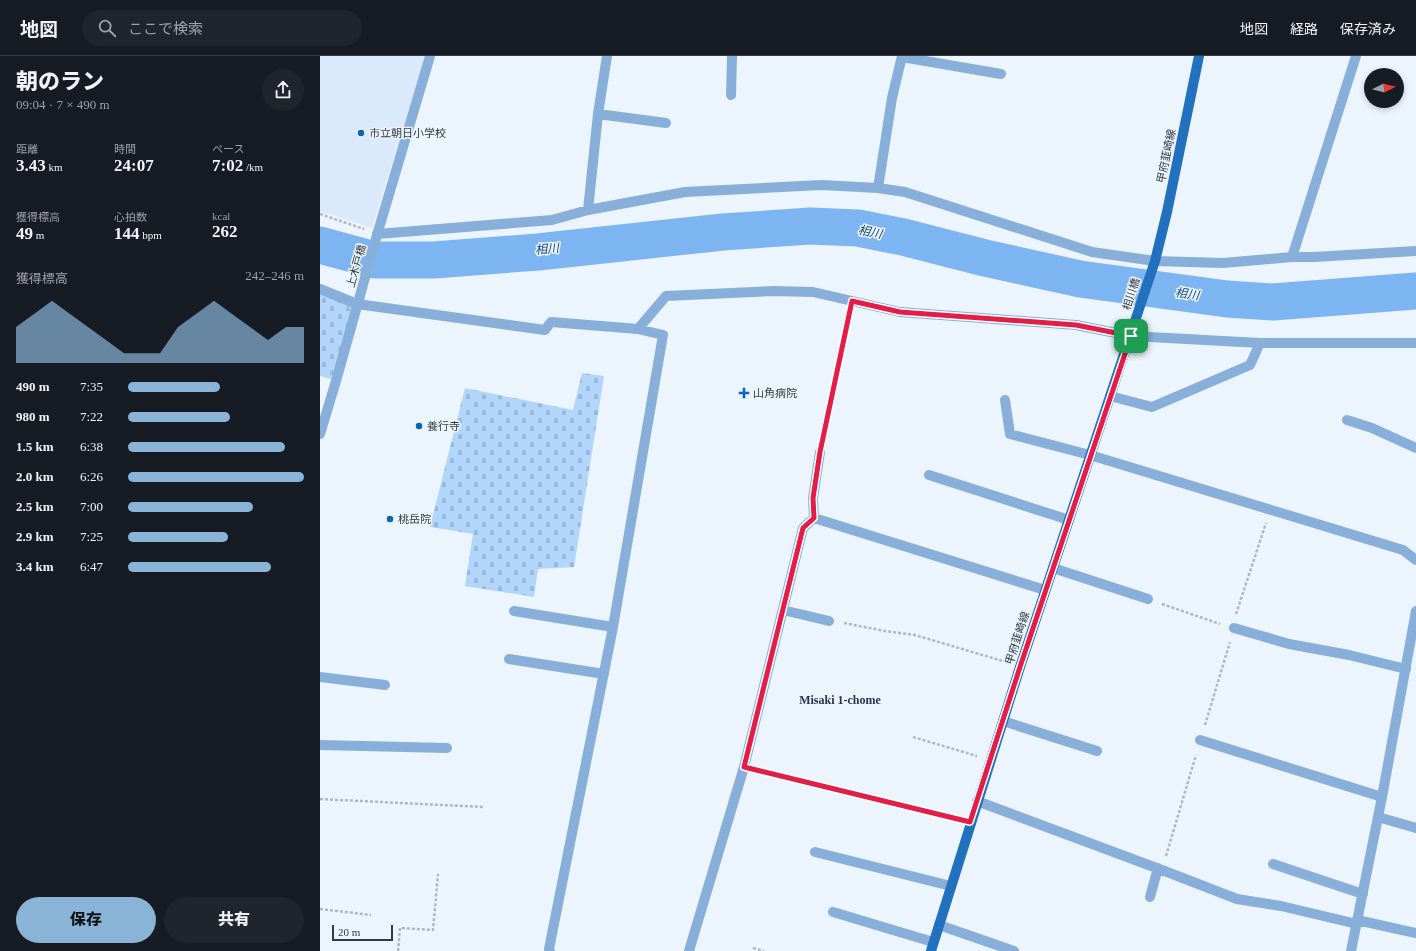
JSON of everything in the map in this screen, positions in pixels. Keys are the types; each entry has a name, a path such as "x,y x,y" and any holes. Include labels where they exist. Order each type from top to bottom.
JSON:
{"main road":[{"name":"甲府韮崎線","path":"1155,261 1167,212 1199,56"},
{"name":"相川橋","path":"1131,335 1155,261"},
{"name":"甲府韮崎線","path":"932,946 976,801 991,760 1045,590 1131,335"}],"street":[{"name":"上木戸橋","path":"320,434 430,56"},
{"path":"588,210 598,114 607,56"},
{"path":"731,95 732,56"},
{"path":"878,188 892,98 902,56 1001,74"},
{"path":"1292,256 1356,56"},
{"path":"598,114 666,123"},
{"path":"377,235 552,220 588,210 685,192 822,185 878,188 905,192 1092,252 1155,261 1223,263 1292,256 1314,257 1416,251"},
{"path":"320,289 357,303 544,330 551,322 638,329 663,335 613,627 549,949 550,951"},
{"path":"638,329 666,296 774,291 813,292 900,312 1076,325 1131,335 1260,343 1416,343"},
{"path":"1110,396 1152,407 1250,365 1260,343"},
{"path":"1005,400 1010,434 1090,455 1403,550 1416,560"},
{"path":"1347,420 1372,428 1416,448"},
{"path":"814,518 813,498 820,452"},
{"path":"929,475 1069,520"},
{"path":"814,518 1045,590"},
{"path":"689,951 744,767 803,528 814,518"},
{"path":"1053,568 1148,599"},
{"path":"782,610 830,621"},
{"path":"514,611 613,627"},
{"path":"1351,951 1378,818 1416,611"},
{"path":"1233,628 1290,644 1350,655 1406,669"},
{"path":"509,659 604,674"},
{"path":"320,678 385,685"},
{"path":"1003,721 1097,751"},
{"path":"1200,740 1382,797"},
{"path":"320,745 447,748"},
{"path":"976,801 1158,868 1237,899 1281,906 1416,933"},
{"path":"1378,818 1416,828"},
{"path":"816,852 951,886"},
{"path":"1273,864 1363,894"},
{"path":"1150,897 1158,868"},
{"path":"833,912 932,946"},
{"path":"939,925 1014,951"}],"path":[{"path":"320,214 377,235"},
{"path":"820,452 852,301"},
{"path":"1148,599 1233,628 1270,510"},
{"path":"830,621 915,635 1020,667"},
{"path":"912,736 991,760"},
{"path":"744,767 970,822"},
{"path":"320,799 483,807"},
{"path":"398,951 400,928 433,930 438,874"},
{"path":"320,909 372,916"},
{"path":"753,948 764,951"}],"shaded area":[{"name":"市立朝日小学校","path":"320,56 425,56 372,228 320,211"}],"green space":[{"path":"320,289 357,304 336,381 320,376"},
{"path":"582,373 604,376 574,567 538,569 534,597 465,586 473,534 430,527 465,388 573,410"}],"waterway":[{"name":"相川","path":"320,245 375,260 434,260 538,252 723,232 810,226 858,228 903,237 985,258 1080,279 1227,299 1273,302 1416,291"}],"place":[{"name":"市立朝日小学校","path":"361,133"},
{"name":"山角病院","path":"744,393"},
{"name":"養行寺","path":"419,426"},
{"name":"桃岳院","path":"390,519"}],"district":[{"name":"Misaki 1-chome","path":"840,700"}],"route":[{"path":"852,301 900,312 1076,325 1131,336 1090,455 970,822 744,767 803,528 814,518 813,498 820,452 852,301"}]}
